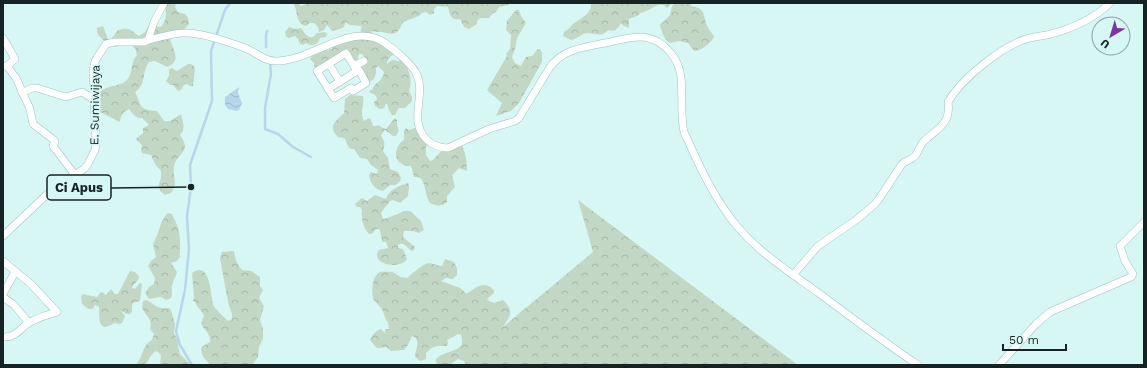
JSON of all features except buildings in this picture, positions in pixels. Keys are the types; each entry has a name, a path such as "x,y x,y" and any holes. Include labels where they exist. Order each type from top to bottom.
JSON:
{"street":[{"path":"148,40 154,22 164,3"},
{"path":"793,275 818,246 856,220 880,200 902,164 914,157 924,141 946,121 949,111 948,102 966,79 1011,45 1026,39 1061,31 1088,20 1096,16 1110,3"},
{"path":"148,40 182,32 196,33 246,49 270,62 308,54 351,37 361,35 377,38 406,60 417,75 419,89 417,122 422,134 435,146 448,148 489,129 515,121 519,118 550,67 564,54 580,48 630,38 643,36 653,38 672,54 678,65 681,75 682,122 684,132 715,197 736,226 748,238 793,275 918,365"},
{"path":"3,38 15,59 5,66 16,78 30,109 33,124 54,140 55,142 53,146 75,175"},
{"name":"E. Sumiwijaya","path":"3,236 57,185 75,175 88,164 95,150 96,142 93,71 95,61 104,46 115,42 144,42 148,40"},
{"path":"329,64 342,80 351,88 353,91 366,83 359,70 356,69 346,53 317,71 334,98 351,88"},
{"path":"328,89 342,80 364,61"},
{"path":"22,93 32,88 66,97 82,92 95,100"},
{"path":"999,365 1036,324 1050,312 1131,278 1132,274 1125,261 1120,246 1144,222"},
{"path":"3,261 31,284 57,312 29,323 14,336 8,338 3,337"},
{"path":"3,294 15,272"},
{"path":"3,297 14,305 29,323"}],"green space":[{"path":"164,3 176,3 175,7 178,12 185,14 188,18 189,24 181,33 170,37 176,58 175,61 167,67 155,61 149,62 145,70 143,82 139,89 135,92 140,104 144,108 147,110 157,111 164,121 170,121 181,114 183,127 180,135 185,147 175,163 175,186 171,193 165,195 160,191 159,184 161,171 155,164 151,155 142,153 142,145 136,139 143,133 143,128 149,125 142,118 138,118 134,115 129,109 125,111 120,122 98,111 97,99 102,90 126,81 130,75 133,61 137,55 135,48 130,45 124,44 116,47 108,44 98,35 97,28 103,26 109,42 118,30 122,29 130,30 139,36 145,32 149,25 161,27 166,16"},
{"path":"293,3 298,3 301,6 309,3 511,3 499,7 489,18 480,18 477,21 477,24 469,29 464,27 460,19 452,18 448,7 437,6 434,9 434,13 430,15 426,12 422,13 419,16 403,22 396,33 390,34 371,31 378,44 385,45 389,50 391,49 396,54 391,56 387,61 387,64 392,60 399,61 401,59 410,74 411,83 409,91 412,101 405,108 399,108 395,115 392,115 387,104 381,109 376,107 374,102 377,100 376,96 369,92 382,78 384,72 378,66 376,68 374,79 368,83 360,67 368,63 362,54 359,54 356,62 339,55 334,56 333,60 316,68 310,59 313,54 327,48 328,52 329,49 332,49 332,46 360,33 362,26 350,25 346,22 343,28 332,31 327,25 324,30 319,32 318,27 314,23 310,23 306,26 302,25 298,20 296,8"},
{"path":"591,3 672,3 667,8 664,5 655,6 629,19 629,28 621,23 616,30 608,30 599,35 587,33 571,40 563,36 564,32 588,13"},
{"path":"675,3 692,3 690,6 698,8 702,11 707,25 714,37 703,48 694,51 688,43 680,41 670,43 664,37 660,25 670,15 672,6"},
{"path":"516,10 519,10 526,23 517,38 512,57 515,63 521,66 526,57 532,56 538,49 540,49 542,53 542,62 519,103 511,111 496,116 502,103 487,90 510,49 511,35 506,30 507,21"},
{"path":"289,27 295,29 301,28 309,37 313,37 317,33 325,32 327,34 326,37 320,38 314,45 306,43 303,45 300,44 295,36 289,38 286,37 285,32"},
{"path":"188,64 194,66 195,69 193,86 187,84 184,85 181,90 178,91 173,85 170,85 166,81 169,76 169,70 172,68 177,71"},
{"path":"350,95 363,96 362,112 364,121 369,118 373,126 378,125 386,129 395,118 397,120 399,131 396,136 393,136 385,130 381,135 384,141 383,151 388,158 390,169 398,172 401,178 396,185 390,185 383,191 375,188 369,175 371,172 377,174 378,170 370,164 367,159 360,158 354,149 348,147 344,138 338,137 333,130 334,124 344,113 345,99"},
{"path":"406,128 409,130 415,128 429,145 426,146 426,155 430,161 433,160 442,150 460,144 464,150 467,171 459,168 452,175 455,187 447,196 447,202 443,205 430,203 422,179 414,177 411,166 403,165 397,158 397,148 404,140 404,131"},
{"path":"408,183 408,196 400,203 393,200 390,201 381,213 383,219 403,211 410,211 421,221 424,230 419,233 404,231 403,237 415,247 414,250 410,250 402,244 398,245 398,248 403,249 407,259 403,263 392,265 386,264 378,259 377,255 379,250 388,248 386,242 383,242 379,229 376,229 372,234 367,232 363,223 362,210 355,204 362,198 367,201 375,195 386,199 391,191"},
{"path":"578,200 798,365 466,365 464,361 458,359 449,365 438,365 436,359 459,348 462,341 461,335 458,334 447,340 447,346 433,347 426,353 426,359 420,361 415,357 417,340 415,337 412,336 404,350 391,351 386,347 377,348 370,340 377,331 381,329 385,333 385,329 389,329 388,322 382,309 373,299 373,284 377,274 380,272 393,272 400,277 407,278 426,264 431,263 442,266 445,259 454,262 457,268 457,275 453,279 446,278 441,281 460,288 467,294 477,287 487,285 494,290 494,293 487,299 489,301 494,303 503,300 507,304 510,314 503,327 593,252"},
{"path":"168,213 172,214 177,224 180,245 180,257 177,261 171,263 177,272 172,285 172,295 171,298 166,300 161,297 149,299 145,293 149,287 154,284 155,278 148,266 156,257 153,244 163,219"},
{"path":"234,251 236,261 242,270 251,271 260,277 260,286 263,290 259,298 264,306 260,320 263,329 263,339 259,347 258,357 253,364 210,365 204,357 201,349 210,342 210,339 201,323 204,316 193,301 192,273 199,270 203,271 209,282 214,306 228,321 232,319 220,258 222,252"},
{"path":"130,271 135,272 139,276 132,288 135,289 140,283 142,284 140,301 133,303 132,312 130,314 126,314 121,311 125,316 122,323 114,323 104,327 99,318 99,307 95,305 93,309 88,309 82,304 81,297 83,294 97,297 101,292 106,295 111,289 115,294 118,294"},
{"path":"146,300 158,307 169,308 171,310 175,324 174,333 178,340 180,354 191,365 160,365 161,355 156,351 145,364 136,365 144,348 152,340 154,334 150,329 150,320 142,308 143,301"}],"water":[{"path":"239,87 238,93 242,103 239,110 236,111 228,109 225,105 225,97"}],"waterway":[{"path":"192,365 180,345 176,331 185,290 189,249 187,217 191,187 190,165 212,101 211,51 225,10 230,3"},
{"path":"266,47 267,31"},
{"path":"270,63 271,74 265,108 265,129 278,134 293,147 311,157"}],"place":[{"name":"Ci Apus","path":"191,187"}]}
